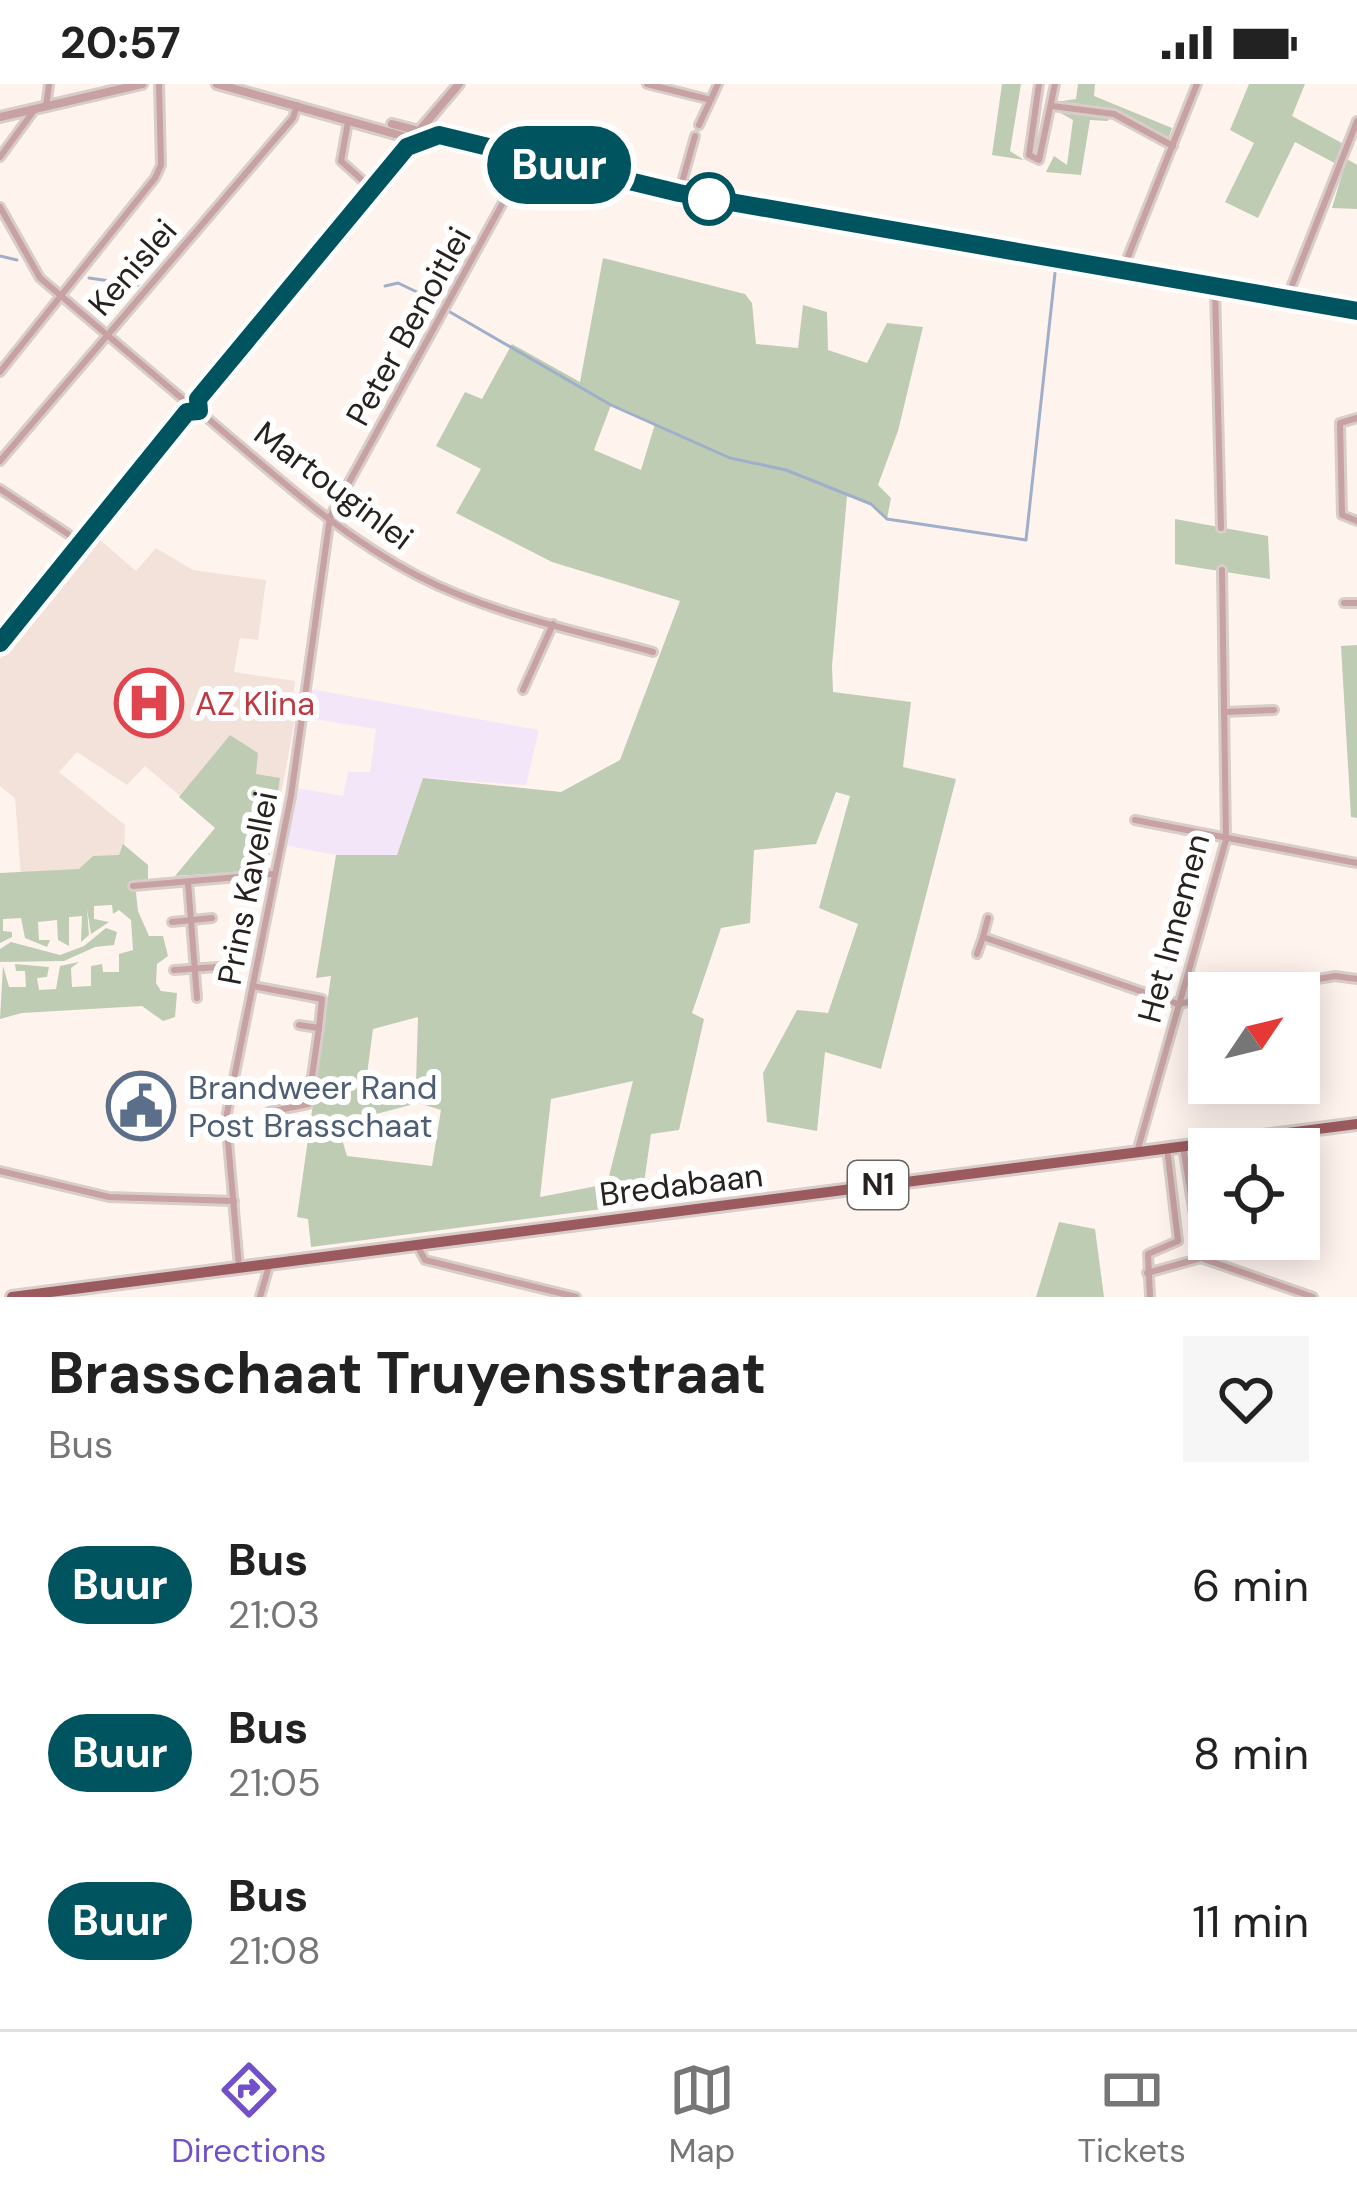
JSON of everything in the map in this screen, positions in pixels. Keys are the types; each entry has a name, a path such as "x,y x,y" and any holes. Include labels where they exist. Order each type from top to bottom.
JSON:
{"main road":[{"name":"Bredabaan","path":"12,1297 1357,1124"}],"street":[{"path":"46,107 49,84"},
{"path":"0,117 142,84"},
{"path":"0,372 158,173 159,84"},
{"path":"217,84 414,138"},
{"path":"0,632 195,408 458,84"},
{"path":"647,84 707,99"},
{"path":"699,125 707,99 718,84"},
{"path":"1039,84 1032,158 1044,157 1055,84"},
{"path":"1121,274 1197,84"},
{"name":"Kenislei","path":"0,461 293,118 298,104"},
{"path":"1052,106 1114,114 1173,146"},
{"path":"0,158 35,110"},
{"path":"22,112 25,124"},
{"path":"332,112 414,138 439,135 679,193 1121,274 1357,311"},
{"path":"349,118 340,161 372,189"},
{"path":"430,118 439,135"},
{"path":"1286,301 1357,121"},
{"path":"679,193 695,136"},
{"path":"195,408 414,138"},
{"name":"Peter Benoitlei","path":"330,517 528,157"},
{"path":"0,207 40,278 195,408"},
{"path":"1215,290 1221,528"},
{"name":"Martouginlei","path":"195,408 330,517 417,576 481,603 653,652"},
{"path":"1357,418 1340,423 1338,445 1342,515 1357,521"},
{"path":"0,489 68,534"},
{"name":"Prins Kavellei","path":"239,1267 226,1118 291,796 330,517"},
{"name":"Het Innemen","path":"1137,1152 1226,840 1222,570"},
{"path":"0,642 48,578"},
{"path":"1344,603 1357,603"},
{"path":"523,690 553,624"},
{"path":"1224,712 1274,710"},
{"path":"1135,820 1357,863"},
{"path":"133,886 273,874"},
{"path":"188,882 197,998"},
{"path":"172,922 212,918"},
{"path":"977,954 988,918"},
{"path":"982,937 1178,1004 1188,1002"},
{"path":"174,970 218,967"},
{"path":"1320,979 1357,979"},
{"path":"253,986 322,1000 308,1105 269,1112"},
{"path":"299,1025 319,1028"},
{"path":"1183,1146 1188,1177"},
{"path":"1167,1148 1182,1262"},
{"path":"0,1172 109,1197 234,1201"},
{"path":"1150,1297 1148,1254 1178,1241"},
{"path":"417,1243 425,1260 576,1297"},
{"path":"1147,1273 1192,1260"},
{"path":"1207,1260 1310,1296"},
{"path":"260,1297 270,1262"}],"shaded area":[{"name":"AZ Klina","path":"99,539 136,571 156,548 193,570 266,580 258,640 240,638 234,672 295,681 293,696 299,698 267,870 145,766 127,785 77,752 59,772 125,825 124,868 21,877 15,798 0,786 0,659"},
{"path":"310,689 539,730 526,785 423,778 397,855 336,855 284,845 297,788 343,796 348,772 370,772 376,729 308,718"}],"green space":[{"path":"1002,84 1021,84 1010,151 1024,160 992,155"},
{"path":"1078,84 1095,84 1094,96 1172,128 1168,140 1124,117 1056,102 1076,99"},
{"path":"1249,84 1305,84 1292,116 1351,148 1347,159 1357,165 1357,209 1332,208 1344,168 1295,142 1258,218 1225,202 1254,143 1230,130"},
{"path":"1055,110 1109,116 1108,121 1090,120 1081,175 1046,172 1054,156 1067,165 1073,120"},
{"path":"603,258 745,294 752,303 756,344 798,348 803,305 827,312 828,350 867,363 887,323 923,327 898,431 878,485 891,498 887,519 871,504 847,496 832,666 833,692 911,702 903,767 956,779 881,1069 825,1052 817,1131 767,1122 763,1073 797,1010 828,1013 858,924 819,908 850,796 836,792 816,844 754,850 750,923 721,928 692,1013 704,1019 679,1130 651,1134 641,1204 311,1247 308,1219 297,1217 331,976 316,978 336,855 397,855 423,778 561,792 620,760 680,601 552,562 456,513 481,469 436,446 465,392 482,399 512,344 580,382","holes":["611,405 655,424 641,470 594,450","418,1017 416,1083 365,1089 373,1029","633,1081 607,1184 540,1197 551,1099","418,1103 441,1110 432,1166 347,1156 341,1136 361,1118"]},
{"path":"1175,519 1268,536 1270,579 1175,564"},
{"path":"1357,645 1357,818 1351,817 1341,646"},
{"path":"230,735 258,753 256,774 280,778 267,870 175,876 215,828 179,797"},
{"path":"123,844 148,865 148,882 135,884 138,911 149,936 163,936 168,956 157,964 156,983 161,991 177,993 175,1017 163,1021 142,1006 22,1013 0,1019 3,966 9,987 26,987 25,971 16,971 15,964 49,967 47,977 37,978 39,990 56,989 60,966 79,962 71,968 72,987 91,986 91,966 102,964 103,972 119,972 119,954 133,950 131,920 119,910 113,914 112,905 94,906 94,919 109,922 91,934 87,909 89,935 81,942 82,916 69,917 69,946 58,940 57,920 38,922 39,940 50,940 47,947 25,938 21,918 3,919 3,931 12,932 12,937 0,943 0,873 79,869 93,856 119,855"},
{"path":"106,928 117,932 114,945 95,947 64,961 0,962 0,949 11,942 60,955 84,946"},
{"path":"1059,1222 1095,1229 1104,1297 1036,1297"}],"waterway":[{"path":"0,256 17,260"},
{"path":"450,312 611,405 730,458 786,470 871,504 887,519 1026,540 1055,273"},
{"path":"89,278 138,285"},
{"path":"385,286 398,283 417,292"}],"bus line":[{"name":"Buur","path":"0,643 187,412 199,411 198,399 407,147 422,138 439,135 742,205 1357,311"}],"place":[{"name":"AZ Klina","path":"149,703"},
{"name":"Brandweer Rand Post Brasschaat","path":"141,1106"}]}
